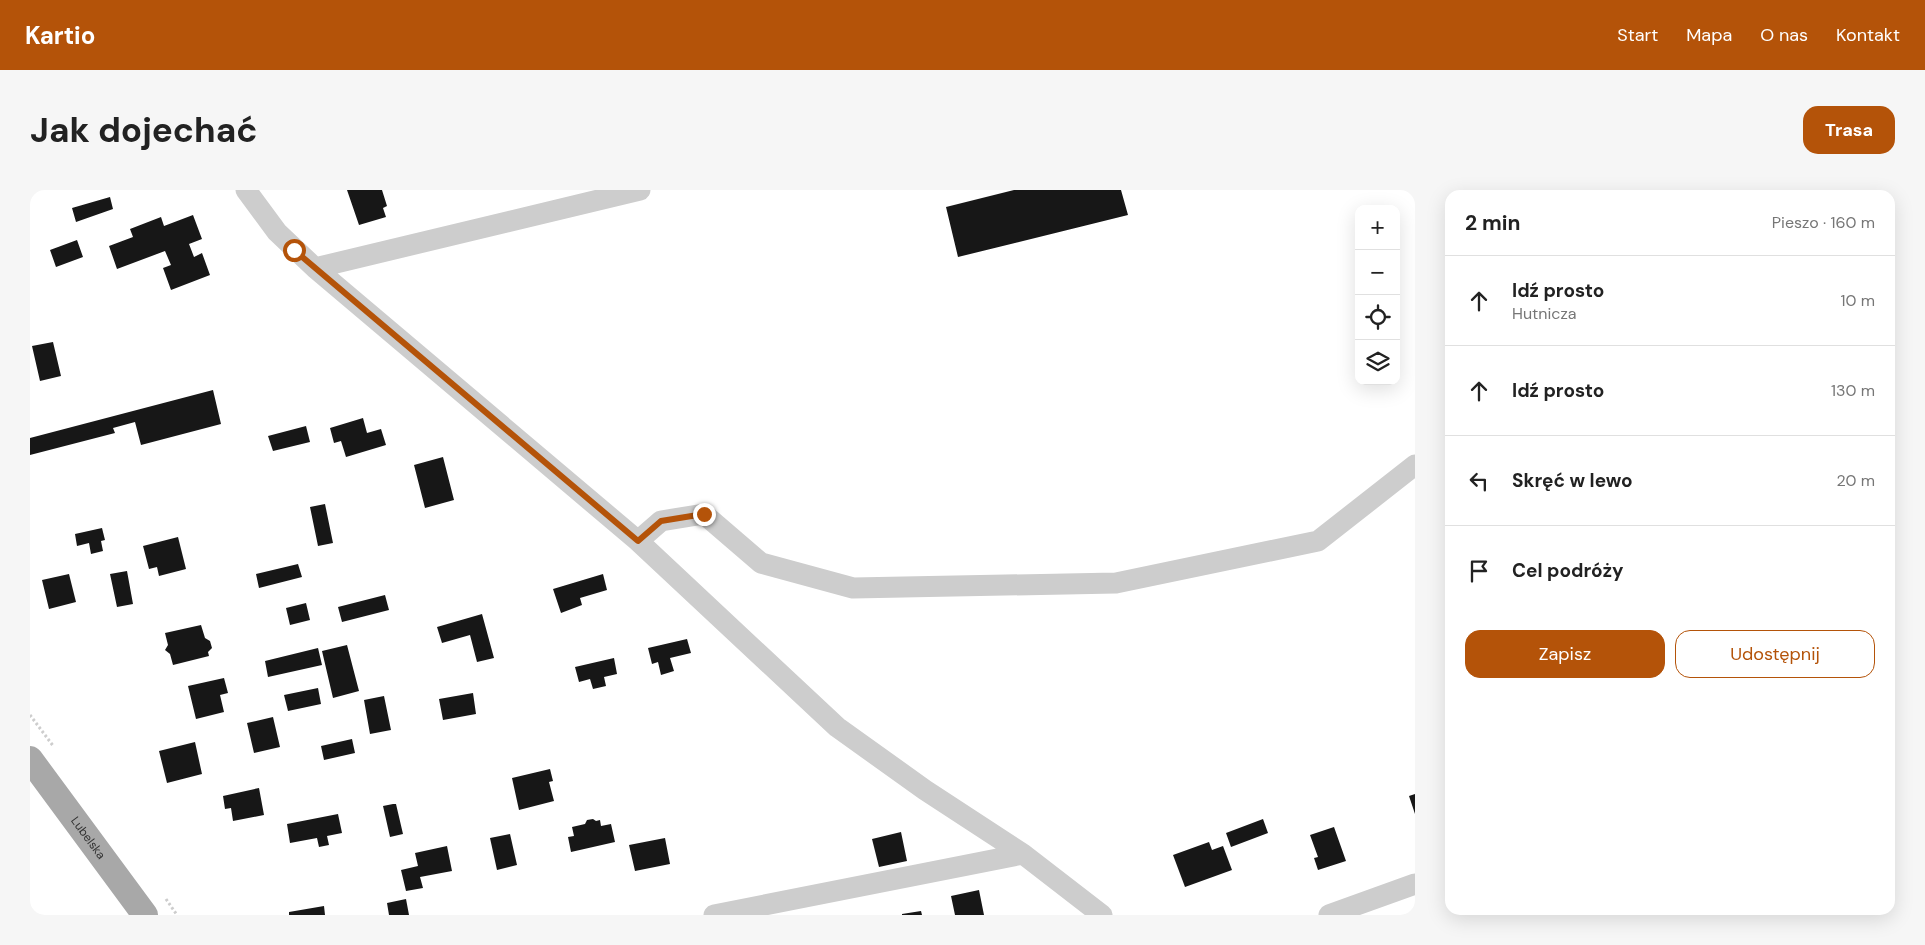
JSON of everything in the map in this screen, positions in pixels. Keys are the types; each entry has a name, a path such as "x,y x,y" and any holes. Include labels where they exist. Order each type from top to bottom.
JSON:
{"main road":[{"name":"Lubelska","path":"30,759 145,915"}],"street":[{"path":"246,190 277,232 314,268 638,541 837,727 926,790 1023,854 1102,915"},
{"path":"314,268 640,190"},
{"path":"638,541 661,521 704,514 762,563 853,588 1116,583 1318,541 1415,465"},
{"path":"714,915 1023,854"},
{"path":"1329,915 1415,884"}],"building":[{"path":"347,190 382,190 387,206 383,208 386,217 359,225"},
{"path":"1014,190 1121,190 1128,215 958,257 946,207"},
{"path":"110,197 113,209 76,222 72,208"},
{"path":"193,215 202,239 189,244 194,257 202,253 210,275 171,290 163,268 171,265 165,251 117,269 109,246 133,237 130,229 161,217 164,226"},
{"path":"77,240 83,257 56,267 50,250"},
{"path":"53,342 61,376 40,381 32,346"},
{"path":"213,390 221,424 141,445 135,422 113,428 115,433 30,455 30,438"},
{"path":"363,418 367,433 381,429 386,445 346,457 341,441 334,443 330,428"},
{"path":"306,426 310,442 273,451 268,436"},
{"path":"443,457 454,500 425,508 414,465"},
{"path":"325,504 333,543 318,546 310,507"},
{"path":"102,528 105,540 101,541 103,551 91,554 89,543 77,546 75,534"},
{"path":"178,537 186,569 159,576 157,567 149,569 143,546"},
{"path":"298,564 302,577 259,588 256,574"},
{"path":"127,571 133,604 117,607 110,574"},
{"path":"69,574 76,602 49,609 42,580"},
{"path":"603,574 607,590 580,598 582,605 561,613 553,589"},
{"path":"385,595 389,610 342,622 338,607"},
{"path":"306,603 310,620 290,625 286,608"},
{"path":"482,614 494,658 477,662 470,635 442,643 437,627"},
{"path":"201,625 205,638 210,641 212,648 208,652 209,656 173,665 170,654 165,650 168,645 165,633"},
{"path":"687,639 691,653 670,658 674,671 661,675 658,662 652,664 648,648"},
{"path":"347,645 359,691 333,698 322,651"},
{"path":"318,648 322,665 268,677 265,661"},
{"path":"614,658 617,674 604,677 606,686 593,689 590,679 579,682 575,667"},
{"path":"224,678 228,693 220,695 224,712 196,719 188,686"},
{"path":"318,688 321,704 288,711 284,695"},
{"path":"473,693 476,714 443,720 439,699"},
{"path":"384,696 391,730 370,734 364,700"},
{"path":"273,717 280,747 254,753 247,723"},
{"path":"352,739 355,753 324,760 321,746"},
{"path":"195,742 202,774 167,783 159,751"},
{"path":"550,769 553,781 549,782 554,801 519,810 512,778"},
{"path":"259,788 264,815 233,821 231,808 225,809 223,796"},
{"path":"1415,794 1415,814 1409,796"},
{"path":"396,804 403,834 390,837 383,806"},
{"path":"338,814 342,833 327,836 329,845 319,847 317,838 290,843 287,824"},
{"path":"593,819 596,821 600,820 601,826 611,824 615,842 571,852 568,837 574,836 572,827 585,824 587,820"},
{"path":"1263,819 1268,833 1231,847 1226,833"},
{"path":"1334,827 1346,861 1318,870 1314,858 1318,857 1310,835"},
{"path":"901,832 907,861 879,867 872,839"},
{"path":"510,834 517,865 497,870 490,838"},
{"path":"665,838 670,864 635,871 629,845"},
{"path":"1209,842 1212,850 1223,846 1232,870 1185,887 1173,855"},
{"path":"447,846 452,871 420,877 423,888 406,891 401,870 418,866 415,853"},
{"path":"979,890 984,915 955,915 951,896"},
{"path":"406,899 409,915 389,915 387,903"},
{"path":"324,906 325,915 289,915 289,912"},
{"path":"921,911 922,915 902,915 902,914"}],"route":[{"path":"294,250 638,541 661,521 704,514"}]}
